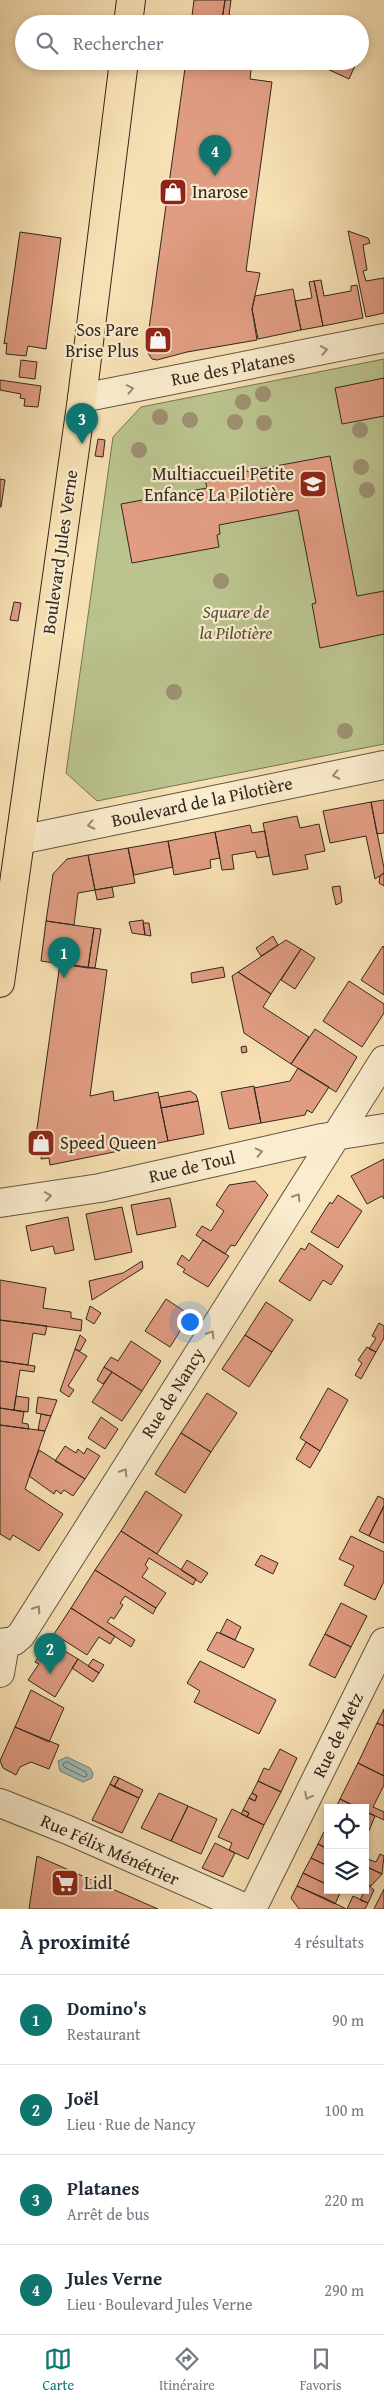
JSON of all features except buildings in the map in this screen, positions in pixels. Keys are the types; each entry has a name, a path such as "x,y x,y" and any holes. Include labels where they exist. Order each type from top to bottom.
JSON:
{"main road":[{"path":"129,15 131,0"},
{"name":"Boulevard Jules Verne","path":"0,983 82,398 123,70"}],"street":[{"name":"Rue des Platanes","path":"82,398 384,338"},
{"name":"Boulevard de la Pilotière","path":"20,840 384,765"},
{"name":"Rue de Nancy","path":"0,1673 3,1643 14,1641 21,1635 384,1060"},
{"name":"Rue de Toul","path":"0,1203 100,1188 338,1135 384,1128"},
{"name":"Rue de Metz","path":"252,1909 384,1642"},
{"name":"Rue Félix Ménétrier","path":"0,1803 68,1830 248,1909"}],"green space":[{"name":"Square de la Pilotière","path":"384,359 384,744 97,801 66,773 113,437 141,407"}],"water":[{"path":"67,1757 90,1768 93,1773 92,1778 83,1782 60,1771 58,1761"}],"place":[{"name":"Jules Verne","path":"215,176"},
{"name":"Inarose","path":"173,192"},
{"name":"Sos Pare Brise Plus","path":"158,340"},
{"name":"Platanes","path":"82,444"},
{"name":"Multiaccueil Petite Enfance La Pilotière","path":"313,484"},
{"name":"Domino's","path":"64,978"},
{"name":"Speed Queen","path":"41,1143"},
{"name":"Joël","path":"50,1674"},
{"name":"Lidl","path":"65,1883"}]}
